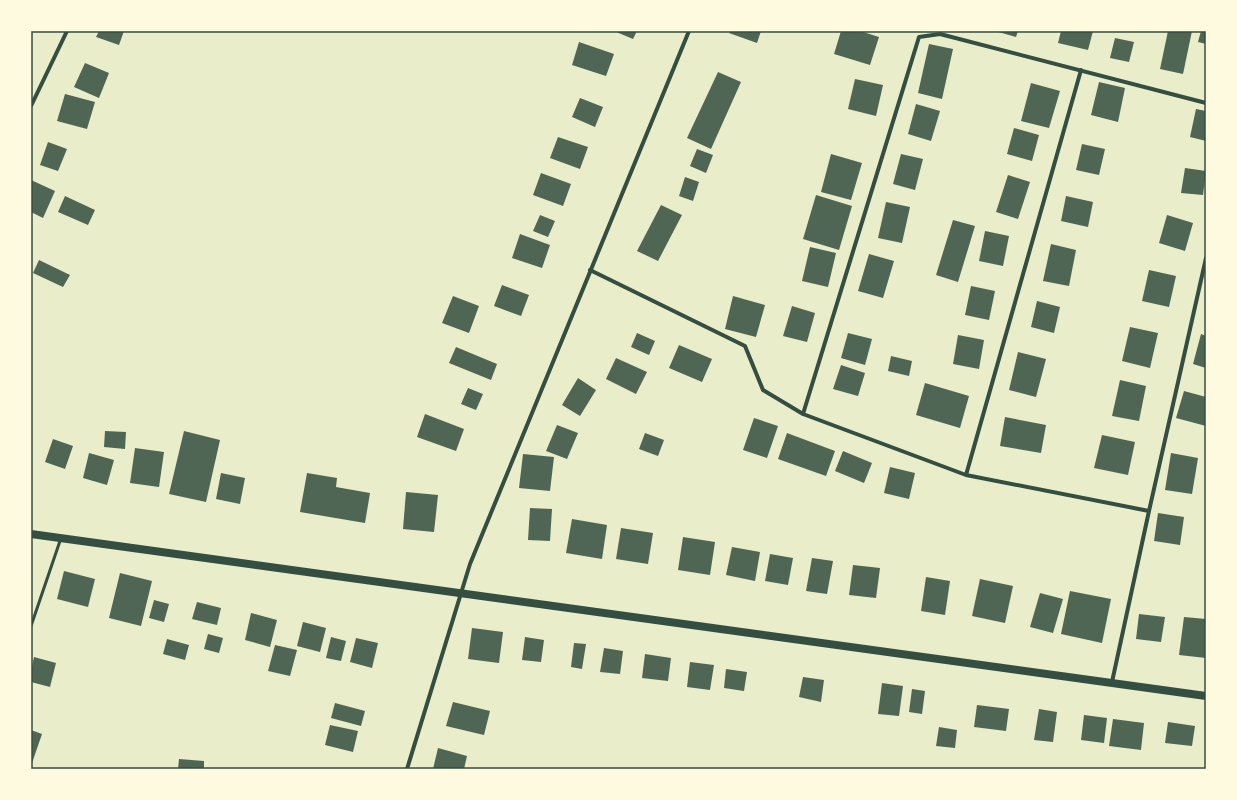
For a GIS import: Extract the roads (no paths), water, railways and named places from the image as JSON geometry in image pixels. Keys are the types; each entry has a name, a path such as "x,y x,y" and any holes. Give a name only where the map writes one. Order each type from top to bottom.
{"main road":[{"path":"31,534 1206,696"}],"street":[{"path":"31,106 67,31"},
{"path":"407,769 470,564 590,270 690,31"},
{"path":"803,414 919,37 940,34 1206,103"},
{"path":"966,474 1082,70"},
{"path":"1112,682 1206,258"},
{"path":"590,270 745,346 762,390 803,414 966,474 1149,511"}],"lane":[{"path":"31,626 61,538"}]}
